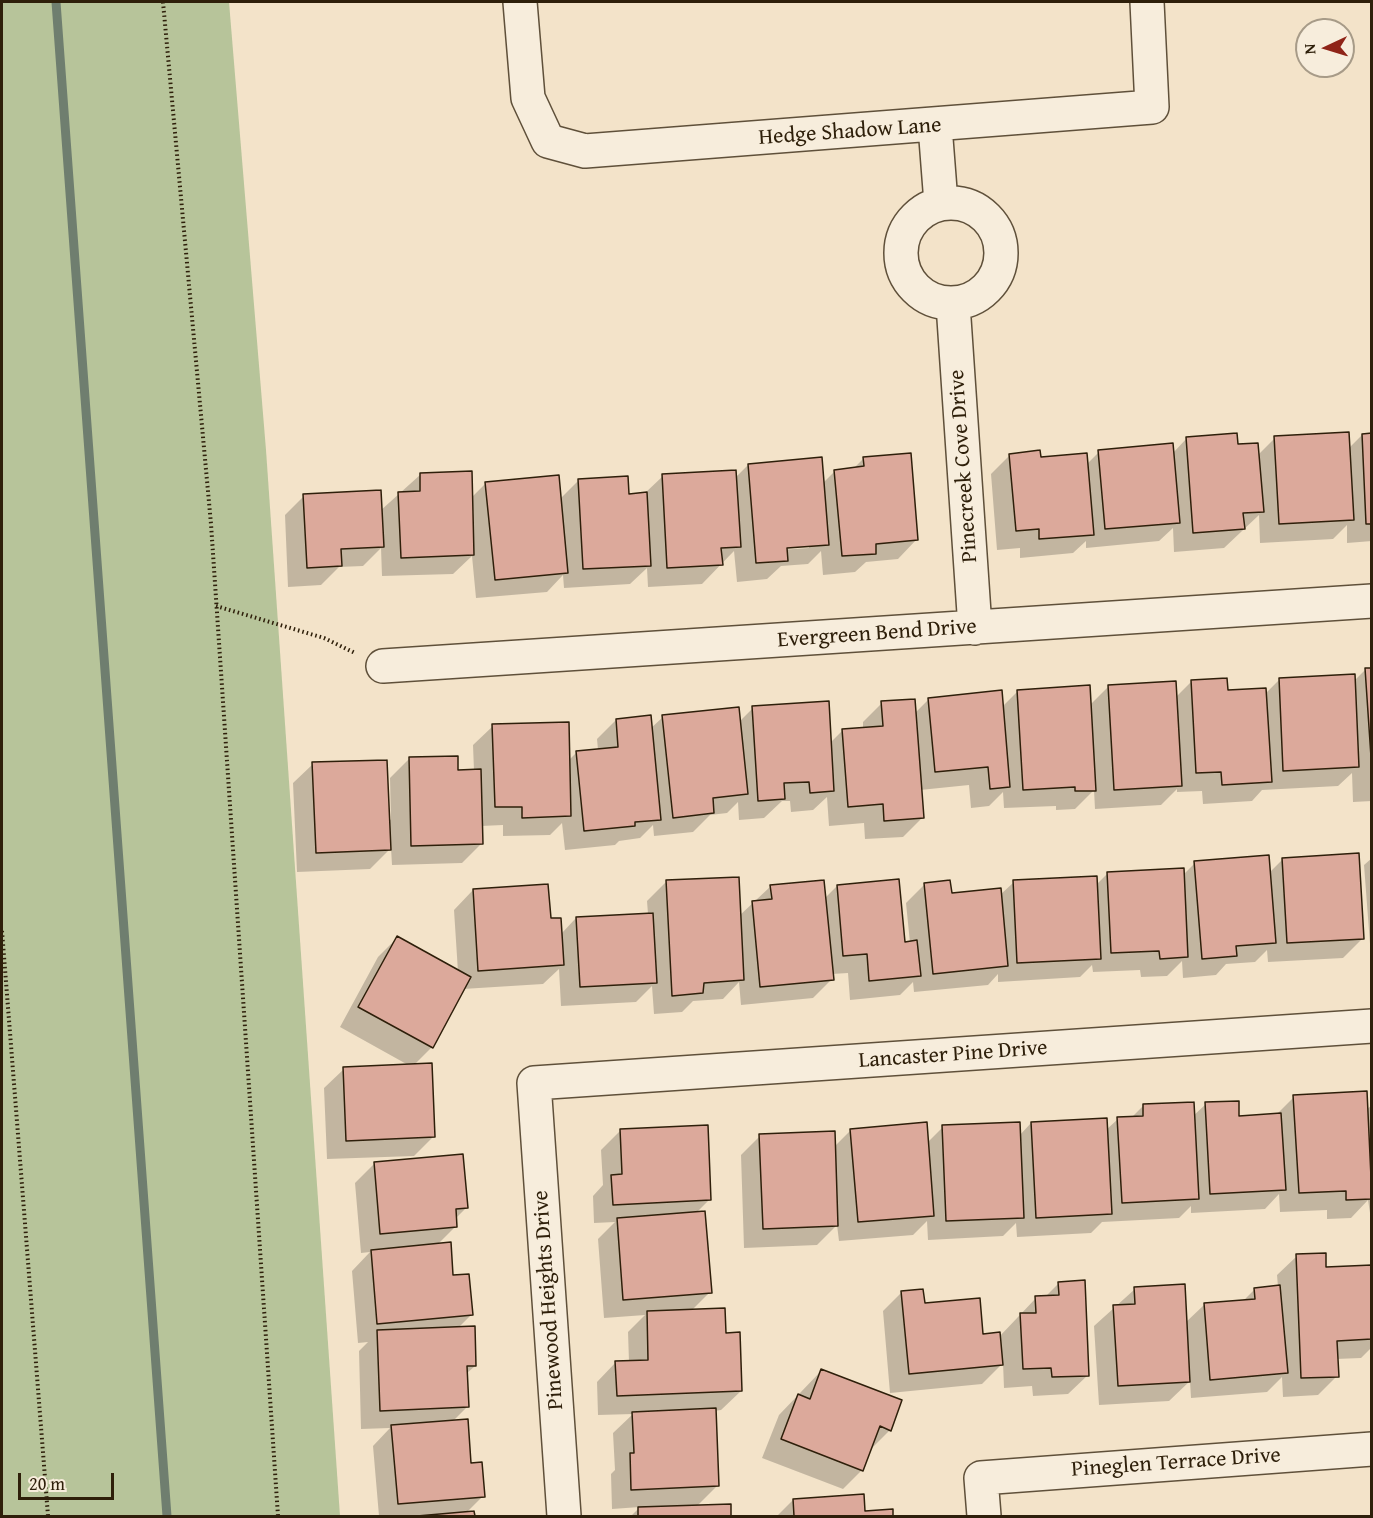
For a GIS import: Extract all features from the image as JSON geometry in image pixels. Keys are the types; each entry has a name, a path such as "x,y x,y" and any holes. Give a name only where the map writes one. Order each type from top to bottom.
{"street":[{"name":"Hedge Shadow Lane","path":"520,2 528,98 548,141 585,151 935,126 1152,107 1147,2"},
{"path":"935,126 941,203"},
{"path":"958,202 975,207 988,218 997,231 1002,248 1001,264 994,280 976,296 953,304 937,302 922,294 910,283 903,268 901,251 904,235 913,220 926,209 941,203 958,202"},
{"name":"Pinecreek Cove Drive","path":"953,304 975,628"},
{"name":"Evergreen Bend Drive","path":"383,666 1371,601"},
{"name":"Lancaster Pine Drive","path":"534,1083 1371,1026"},
{"name":"Pinewood Heights Drive","path":"534,1083 564,1516"},
{"name":"Pineglen Terrace Drive","path":"984,1516 981,1478 1371,1449"}],"path":[{"path":"163,2 216,606 278,1516"},
{"path":"216,606 324,638 383,666"},
{"path":"2,931 48,1516"}],"green space":[{"path":"2,2 229,2 266,450 340,1516 2,1516"}],"building":[{"path":"1349,432 1354,520 1279,524 1274,436"},
{"path":"1237,433 1238,444 1258,443 1264,512 1243,513 1245,529 1193,533 1186,437"},
{"path":"1372,433 1372,524 1366,524 1362,434"},
{"path":"1173,443 1180,523 1105,529 1098,450"},
{"path":"1040,450 1041,457 1087,453 1094,535 1039,539 1039,529 1016,531 1009,454"},
{"path":"911,453 918,540 876,544 876,554 842,556 834,470 864,466 863,457"},
{"path":"822,457 829,545 787,548 788,561 756,563 748,464"},
{"path":"736,470 741,547 721,548 723,565 667,568 662,474"},
{"path":"472,471 474,555 401,558 398,492 420,491 420,473"},
{"path":"559,475 568,573 495,580 485,482"},
{"path":"628,476 629,494 647,492 651,566 583,569 578,479"},
{"path":"381,490 384,547 341,549 342,566 307,568 303,494"},
{"path":"1365,668 1372,668 1372,772"},
{"path":"1355,674 1359,767 1283,771 1279,678"},
{"path":"1227,678 1228,690 1266,688 1272,782 1222,785 1221,772 1196,773 1191,680"},
{"path":"1176,681 1182,786 1114,790 1108,685"},
{"path":"1090,685 1096,791 1075,791 1075,787 1023,790 1017,690"},
{"path":"1002,690 1010,787 990,789 988,767 935,772 928,698"},
{"path":"915,699 924,818 884,821 883,804 848,807 842,729 883,726 881,701"},
{"path":"829,701 834,791 810,793 809,782 784,783 785,799 758,801 752,706"},
{"path":"739,707 748,794 713,798 714,813 673,818 662,715"},
{"path":"651,715 661,820 635,822 635,826 584,831 576,751 618,747 616,719"},
{"path":"569,722 571,816 522,818 522,807 495,807 492,724"},
{"path":"458,756 458,770 481,769 483,844 411,846 409,757"},
{"path":"387,760 391,850 316,853 312,762"},
{"path":"1359,853 1364,939 1287,943 1282,858"},
{"path":"1269,855 1276,943 1236,946 1237,956 1202,959 1194,861"},
{"path":"1184,868 1188,957 1160,959 1159,951 1111,953 1107,872"},
{"path":"1097,876 1101,959 1017,963 1013,880"},
{"path":"739,877 744,980 704,983 703,993 672,996 666,880"},
{"path":"899,879 905,942 917,940 921,976 869,981 867,954 843,956 837,885"},
{"path":"824,880 834,980 760,987 752,901 772,899 770,885"},
{"path":"950,880 952,893 1001,888 1008,966 933,974 924,883"},
{"path":"548,884 551,918 561,918 564,965 478,971 473,889"},
{"path":"653,913 657,983 580,987 576,917"},
{"path":"397,936 471,977 433,1048 358,1007"},
{"path":"432,1063 435,1137 346,1141 343,1067"},
{"path":"1367,1091 1372,1199 1346,1200 1346,1191 1299,1193 1293,1095"},
{"path":"1239,1101 1239,1116 1281,1113 1286,1190 1210,1194 1205,1102"},
{"path":"1194,1102 1199,1199 1122,1203 1117,1117 1143,1116 1143,1104"},
{"path":"1107,1118 1112,1214 1036,1218 1031,1122"},
{"path":"927,1122 934,1216 858,1222 850,1129"},
{"path":"1020,1122 1024,1218 946,1221 942,1125"},
{"path":"708,1125 711,1200 613,1205 611,1175 622,1174 620,1129"},
{"path":"835,1131 838,1226 763,1229 759,1134"},
{"path":"463,1154 468,1208 456,1209 457,1227 380,1234 374,1162"},
{"path":"705,1211 712,1293 623,1300 617,1218"},
{"path":"451,1242 453,1275 469,1274 473,1315 377,1324 371,1250"},
{"path":"1326,1253 1326,1267 1372,1265 1372,1339 1337,1341 1339,1377 1301,1378 1296,1254"},
{"path":"1085,1280 1089,1376 1052,1377 1051,1368 1023,1369 1020,1313 1036,1313 1035,1296 1059,1295 1058,1282"},
{"path":"1185,1284 1190,1382 1118,1386 1113,1305 1135,1304 1134,1287"},
{"path":"1280,1285 1288,1373 1210,1380 1204,1303 1255,1299 1254,1288"},
{"path":"923,1289 925,1303 980,1298 983,1334 1000,1332 1003,1365 909,1374 901,1291"},
{"path":"725,1308 726,1333 740,1332 742,1391 617,1396 615,1361 648,1360 647,1311"},
{"path":"475,1326 476,1366 467,1366 469,1407 380,1411 377,1330"},
{"path":"821,1369 902,1400 891,1431 880,1426 863,1471 781,1439 798,1394 810,1399"},
{"path":"716,1408 719,1486 631,1490 630,1453 634,1453 632,1412"},
{"path":"468,1419 471,1463 482,1462 485,1497 398,1504 391,1425"},
{"path":"864,1494 865,1511 893,1509 893,1516 794,1516 793,1499"},
{"path":"731,1504 731,1516 638,1516 638,1507"},
{"path":"474,1511 475,1516 417,1516"}],"waterway":[{"path":"56,2 167,1516"}]}
